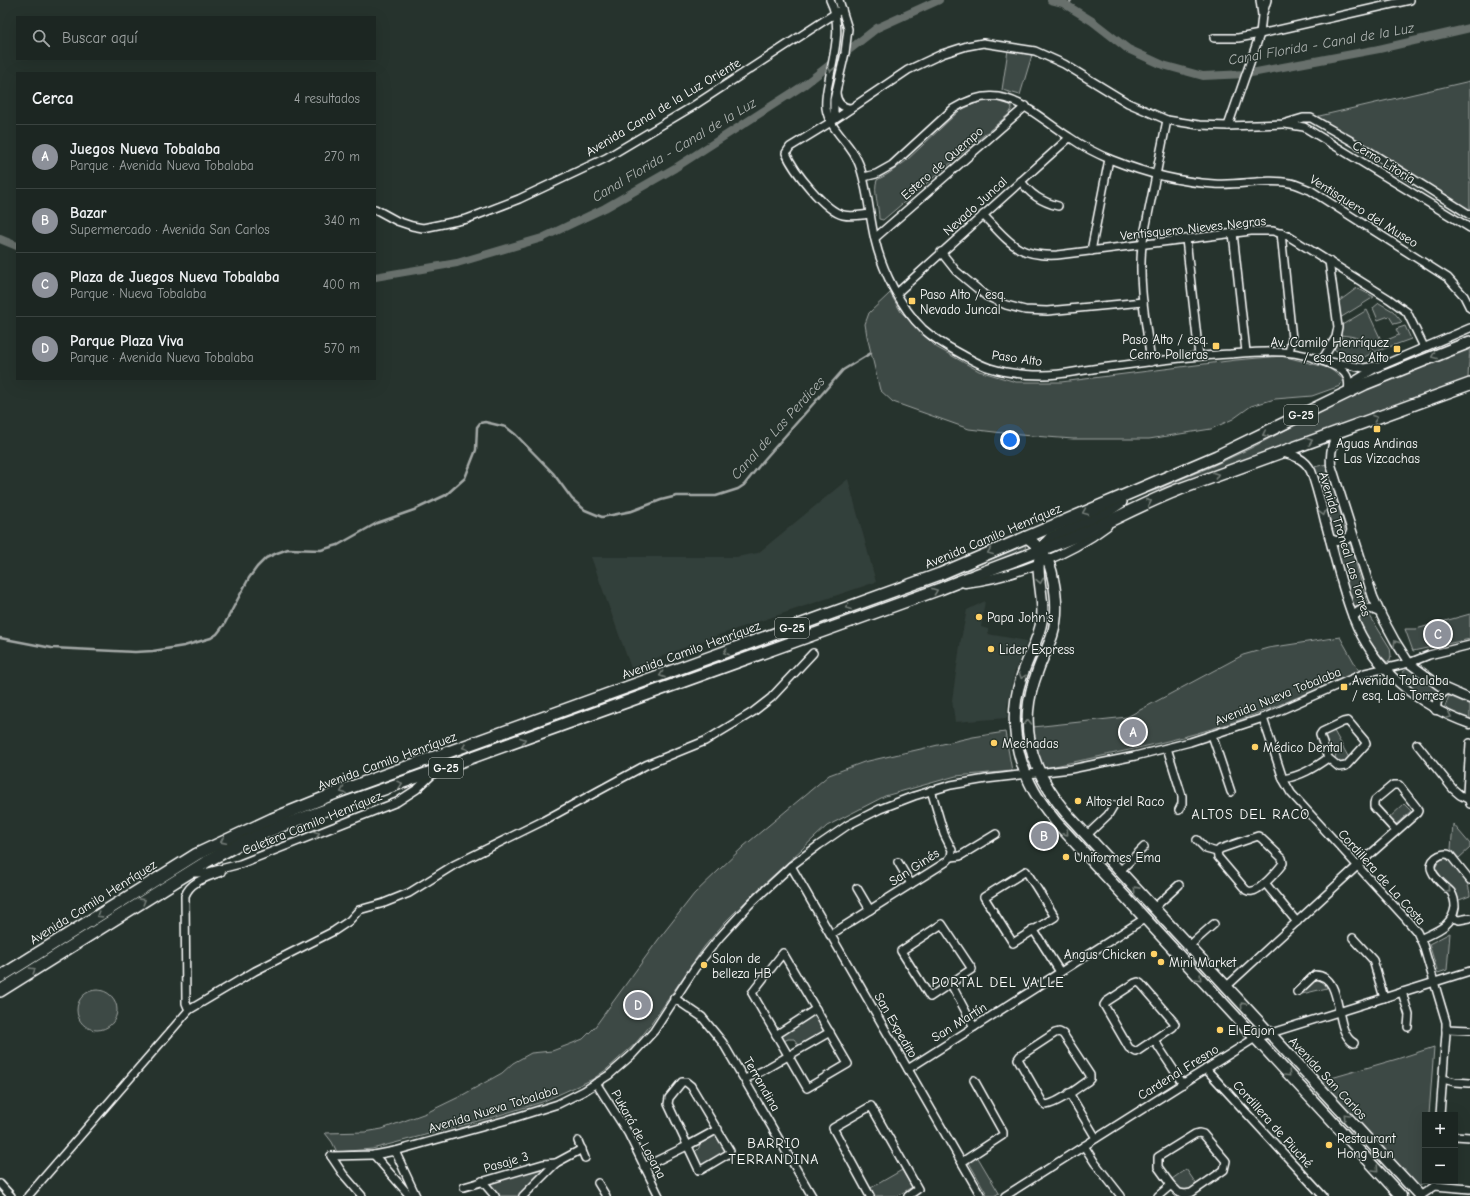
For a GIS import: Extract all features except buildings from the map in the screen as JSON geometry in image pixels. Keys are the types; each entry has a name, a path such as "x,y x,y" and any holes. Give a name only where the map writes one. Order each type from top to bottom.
{"main road":[{"name":"Avenida Camilo Henríquez","path":"0,977 197,854 272,818 346,789 934,576 1245,444 1348,388 1470,342"},
{"name":"Avenida Camilo Henríquez","path":"0,991 187,873 225,852 284,825 435,772 953,584 1045,554 1089,530 1164,495 1470,384"},
{"path":"1045,554 1046,542 1051,538 1097,518 1134,492"},
{"path":"1026,537 1045,554"},
{"name":"Avenida San Carlos","path":"1045,554 1038,564 1043,599 1039,634 1020,680 1014,717 1016,741 1020,757 1034,791 1057,823 1401,1196"},
{"name":"Avenida San Carlos","path":"1045,554 1053,575 1057,599 1056,617 1052,636 1034,681 1028,711 1030,742 1034,759 1040,774 1056,800 1087,835 1420,1196"},
{"path":"1043,599 1051,597 1057,599"}],"street":[{"path":"830,0 835,13 837,38 826,91 827,113 831,122"},
{"path":"831,122 834,115 834,100 845,53 848,29 839,0"},
{"path":"1228,126 1260,34 1262,15 1260,0"},
{"path":"1262,15 1268,0"},
{"path":"1214,38 1238,38 1260,34 1410,0"},
{"name":"Avenida Canal de la Luz Oriente","path":"376,210 397,221 423,228 467,219 520,199 606,158 690,108 842,9"},
{"path":"870,214 853,216 842,215 831,210 817,198 789,160 786,153 790,147 831,122 908,70 942,54 967,46 983,43 1035,51 1064,64 1128,103 1167,120 1199,125 1228,126 1283,124 1303,118 1311,118 1367,150 1470,215"},
{"path":"837,89 836,97 840,103 845,107 851,108"},
{"name":"Ventisquero del Museo","path":"864,177 876,174 892,165 953,109 961,104 982,96 1008,99 1026,106 1069,138 1109,159 1142,171 1157,175 1215,184 1276,181 1290,183 1310,190 1448,278 1464,296 1470,308"},
{"name":"Estero de Quempo","path":"875,238 1026,106"},
{"path":"1151,362 1140,279 1142,245 1167,120"},
{"name":"Paso Alto","path":"831,122 857,158 864,177 875,238 880,258 887,276 910,313 921,327 932,336 962,355 993,369 1044,375 1199,356 1246,352 1289,352 1311,356 1340,369 1348,378 1348,388"},
{"name":"Cerro Litoria","path":"1283,124 1304,127 1470,228"},
{"name":"Nevado Juncal","path":"897,293 1069,138"},
{"path":"1091,251 1109,159"},
{"path":"1021,181 1025,188 1033,195 1050,204 1058,206"},
{"name":"Ventisquero Nieves Negras","path":"983,215 1014,246 1026,252 1040,256 1233,233 1265,230 1281,233 1329,261 1407,312 1424,347"},
{"path":"1233,233 1246,352"},
{"path":"1281,233 1292,339 1289,352"},
{"path":"1186,239 1199,356"},
{"path":"941,252 956,271 986,296 1006,305 1025,310 1046,311 1143,302"},
{"path":"1322,360 1336,337 1338,327 1329,261"},
{"path":"1348,388 1376,368 1470,328"},
{"name":"Paso Alto","path":"1322,360 1364,368 1386,364"},
{"name":"Avenida Troncal Las Torres","path":"1339,431 1332,446 1330,458 1351,532 1379,612 1409,663 1447,690 1470,699"},
{"name":"Avenida Troncal Las Torres","path":"1281,452 1299,458 1309,467 1313,474 1343,586 1353,617 1369,648 1385,668 1409,692 1436,710 1470,724"},
{"path":"1330,539 1336,542 1344,541 1350,536 1351,532"},
{"name":"Avenida Camilo Henríquez","path":"953,584 995,578 1038,564"},
{"path":"1353,617 1363,608 1372,608 1379,612"},
{"name":"Avenida Nueva Tobalaba","path":"362,1196 343,1174 331,1156 374,1155 395,1151 538,1110 571,1098 596,1084 621,1065 644,1043 654,1031 694,968 718,938 750,904 791,866 818,844 864,817 897,802 931,790 971,782 1040,774 1102,763 1167,748 1263,718 1357,676 1409,663 1430,655 1470,645"},
{"path":"28,1196 189,1010 255,971 334,931 349,921 359,910 384,903 409,893 454,865 543,821 646,765 705,741 753,712 771,698 813,653"},
{"path":"1436,710 1438,698 1447,690"},
{"name":"Cordillera de La Costa","path":"1263,718 1283,779 1288,789 1406,919 1420,939 1444,1014 1446,1028 1440,1112"},
{"path":"1348,721 1366,744 1346,766 1339,767 1328,758 1320,735 1322,732 1348,721"},
{"path":"1212,735 1231,792"},
{"path":"1469,802 1467,788 1470,743"},
{"path":"1417,744 1453,789 1469,802"},
{"path":"1167,748 1182,796 1182,804 1179,810"},
{"path":"1283,779 1308,771 1328,758"},
{"name":"Caletera Camilo Henríquez","path":"187,873 205,872 240,864 397,802 417,789 435,772"},
{"path":"1226,987 1417,813 1418,810 1399,785 1396,784 1381,795 1374,803 1374,807 1396,831"},
{"name":"San Ginés","path":"830,935 946,862 950,857 952,850 944,834 931,790"},
{"path":"1087,835 1108,815 1114,805"},
{"path":"950,857 960,856 996,834"},
{"path":"1258,836 1282,858 1283,862 1265,883 1254,891 1246,890 1218,857 1217,852 1220,849 1258,836"},
{"path":"1197,840 1206,849 1217,852"},
{"path":"1120,871 1144,847"},
{"path":"1420,939 1439,930 1452,918 1454,909 1455,899 1452,894 1433,874 1431,866 1433,861 1441,854 1448,854 1452,856 1470,880"},
{"path":"898,862 911,884"},
{"path":"189,1010 186,1003 185,903 188,890 197,882 240,864"},
{"name":"San Expedito","path":"791,866 981,1196"},
{"path":"1026,871 1055,917 1033,929 1013,943 984,896 1026,871"},
{"path":"1265,883 1297,922"},
{"path":"1154,908 1179,885"},
{"path":"857,888 870,910"},
{"path":"1452,918 1463,920 1470,918"},
{"name":"San Martín","path":"908,1069 1144,919"},
{"path":"942,924 972,969 951,984 930,997 901,951 942,924"},
{"path":"1189,946 1214,924"},
{"path":"1033,929 1060,972"},
{"path":"1354,938 1373,960 1384,998"},
{"path":"783,953 816,1009 848,1064 807,1088 752,993 783,953"},
{"name":"Cardenal Fresno","path":"1005,1196 1255,1038 1470,971"},
{"path":"1297,992 1315,975 1322,975 1328,979 1337,1001 1347,1037 1354,1043"},
{"path":"1138,982 1141,984 1175,1024 1154,1040 1136,1052 1132,1051 1105,1008 1104,1005 1106,1002 1135,983 1138,982"},
{"path":"951,984 974,1026"},
{"path":"1402,992 1409,1015 1408,1027"},
{"name":"Terrandina","path":"674,998 694,1011 709,1025 724,1043 812,1196"},
{"path":"776,1035 816,1009"},
{"path":"1446,1028 1470,1030"},
{"path":"745,1079 830,1032"},
{"path":"1059,1032 1064,1034 1090,1075 1090,1079 1088,1081 1069,1093 1050,1104 1046,1105 1043,1103 1018,1059 1020,1056 1055,1033 1059,1032"},
{"path":"1154,1040 1182,1084"},
{"name":"Cordillera de Piuché","path":"1206,1069 1323,1196"},
{"path":"1443,1079 1455,1082 1470,1082"},
{"path":"962,1162 1003,1135 1003,1132 974,1080"},
{"path":"682,1082 686,1082 691,1086 718,1129 730,1151 728,1154 699,1170 668,1104 669,1098 682,1082"},
{"name":"Pukará de Lasana","path":"596,1084 628,1133 659,1196"},
{"path":"1069,1093 1096,1138"},
{"path":"870,1196 833,1128 871,1106 918,1189 908,1196"},
{"path":"644,1167 718,1129"},
{"path":"1195,1134 1203,1134 1226,1161 1226,1167 1224,1170 1191,1193 1179,1193 1171,1185 1158,1167 1158,1157 1195,1134"},
{"path":"1458,1136 1470,1138"},
{"path":"578,1140 585,1158"},
{"path":"1084,1146 1095,1163 1121,1196"},
{"path":"523,1196 556,1163 582,1149"},
{"path":"395,1151 416,1196"},
{"path":"374,1155 410,1196"},
{"name":"Pasaje 3","path":"464,1187 543,1164 556,1163"},
{"path":"482,1181 495,1196"},
{"path":"598,1183 602,1195"},
{"path":"0,1184 10,1196"},
{"path":"1420,1196 1436,1184 1470,1189"},
{"path":"1158,1196 1171,1185"}],"shaded area":[{"path":"1008,50 1032,55 1020,95 1002,90"},
{"path":"1470,81 1470,215 1315,117"},
{"path":"985,101 996,101 1011,105 1012,109 1009,114 883,220 879,219 876,194 877,180 906,161 959,111 973,104"},
{"path":"1357,288 1374,297 1340,318 1338,302"},
{"path":"890,293 901,312 936,347 979,371 1016,382 1061,382 1236,360 1282,356 1329,368 1343,379 1340,386 1312,396 1275,399 1251,406 1233,419 1211,429 1149,439 1073,439 969,429 893,402 880,390 865,324 869,313"},
{"path":"1379,303 1393,311 1402,322 1394,324 1389,316 1378,320 1373,308"},
{"path":"1367,310 1382,342 1399,335 1396,329 1405,326 1411,339 1375,352 1359,339 1351,336 1339,335 1342,325"},
{"path":"1339,338 1357,341 1372,353 1357,361 1335,350 1333,347"},
{"path":"1470,346 1468,380 1238,464 1147,493 1208,468 1249,449 1359,392"},
{"path":"1327,464 1345,530 1340,536 1335,536 1331,533 1314,467"},
{"path":"848,479 876,582 707,639 631,668 591,557 736,557 758,553"},
{"path":"1349,540 1368,605 1360,604 1353,609 1335,545"},
{"path":"1026,545 1024,552 1008,559 957,573"},
{"name":"Lider Express","path":"985,601 981,627 988,629 988,634 1027,641 1014,674 1007,707 1007,718 955,722 952,700 967,610"},
{"path":"1363,613 1370,616 1390,648 1390,661 1387,662 1383,658 1366,634 1360,622 1359,616"},
{"path":"1470,614 1470,639 1413,651 1405,629 1416,629"},
{"path":"1340,637 1359,671 1271,708 1218,727 1152,745 1041,769 1033,727 1127,717 1243,655 1268,648"},
{"path":"1408,668 1441,691 1434,703 1414,689 1402,678 1403,672"},
{"path":"1449,696 1470,705 1470,720 1444,709"},
{"path":"1334,731 1349,758 1339,765 1335,759 1336,753 1320,735"},
{"path":"1005,732 1012,771 956,776 885,796 827,826 725,922 704,947 649,1027 635,1044 607,1069 593,1079 542,1102 493,1117 372,1149 337,1152 325,1133 365,1132 382,1129 426,1113 459,1097 502,1073 513,1063 531,1053 552,1051 583,1039 594,1028 658,940 694,894 744,846 829,775 864,762 973,737"},
{"path":"1404,804 1411,811 1394,826 1388,819"},
{"path":"1453,824 1470,844 1470,848 1459,858 1451,849"},
{"path":"1445,858 1450,861 1462,874 1468,885 1470,896 1459,900 1435,868 1439,861"},
{"path":"1450,933 1447,970 1438,973 1429,944"},
{"path":"1317,978 1323,980 1327,988 1298,995"},
{"path":"101,990 108,993 114,999 117,1010 116,1018 108,1027 101,1030 93,1030 86,1027 78,1018 77,1006 80,999 89,991"},
{"path":"814,1014 825,1033 800,1047 794,1039 784,1041 782,1035"},
{"path":"1434,1047 1429,1112 1422,1112 1423,1184 1416,1189 1321,1081"},
{"path":"716,1133 727,1153 701,1168 693,1154 699,1148 700,1142"},
{"path":"977,1156 999,1193 994,1196 988,1196 968,1161"},
{"path":"554,1162 520,1196 495,1196 482,1181"},
{"path":"1186,1169 1197,1185 1182,1195 1172,1179"},
{"path":"902,1170 912,1187 897,1196 872,1196 869,1189"}],"waterway":[{"name":"Canal Florida - Canal de la Luz","path":"376,277 457,263 542,238 605,208 675,168 804,85 877,28 939,0"},
{"name":"Canal Florida - Canal de la Luz","path":"1051,0 1063,3 1092,21 1128,49 1163,65 1203,76 1246,74 1379,49 1470,28"},
{"name":"Canal Florida - Canal de la Luz","path":"1068,6 1071,0"},
{"name":"Canal Florida - Canal de la Luz","path":"0,239 16,246"},
{"name":"Canal de Las Perdices","path":"0,638 52,648 135,652 184,646 211,638 217,634 224,625 249,578 266,558 288,549 321,550 338,545 377,523 414,510 446,495 465,478 476,450 477,427 480,423 485,422 506,427 516,435 553,473 572,499 585,510 602,517 632,511 661,500 677,496 716,496 738,489 744,485 763,461 843,370 871,353"}],"place":[{"name":"Paso Alto / esq. Nevado Juncal","path":"912,301"},
{"name":"Paso Alto / esq. Cerro Polleras","path":"1216,346"},
{"name":"Av. Camilo Henríquez / esq. Paso Alto","path":"1397,349"},
{"name":"Aguas Andinas - Las Vizcachas","path":"1377,429"},
{"name":"Papa John's","path":"979,617"},
{"name":"Plaza de Juegos Nueva Tobalaba","path":"1438,634"},
{"name":"Lider Express","path":"991,649"},
{"name":"Avenida Tobalaba / esq. Las Torres","path":"1344,687"},
{"name":"Juegos Nueva Tobalaba","path":"1133,732"},
{"name":"Mechadas","path":"994,743"},
{"name":"Médico Dental","path":"1255,747"},
{"name":"Altos del Raco","path":"1078,801"},
{"name":"Bazar","path":"1044,836"},
{"name":"Uniformes Ema","path":"1066,857"},
{"name":"Angus Chicken","path":"1154,954"},
{"name":"Mini Market","path":"1161,962"},
{"name":"Salon de belleza HB","path":"704,965"},
{"name":"Parque Plaza Viva","path":"638,1005"},
{"name":"El Eajon","path":"1220,1030"},
{"name":"Restaurant Hong Bun","path":"1329,1145"}],"district":[{"name":"ALTOS DEL RACO","path":"1251,814"},
{"name":"PORTAL DEL VALLE","path":"998,982"},
{"name":"BARRIO TERRANDINA","path":"774,1152"}]}
